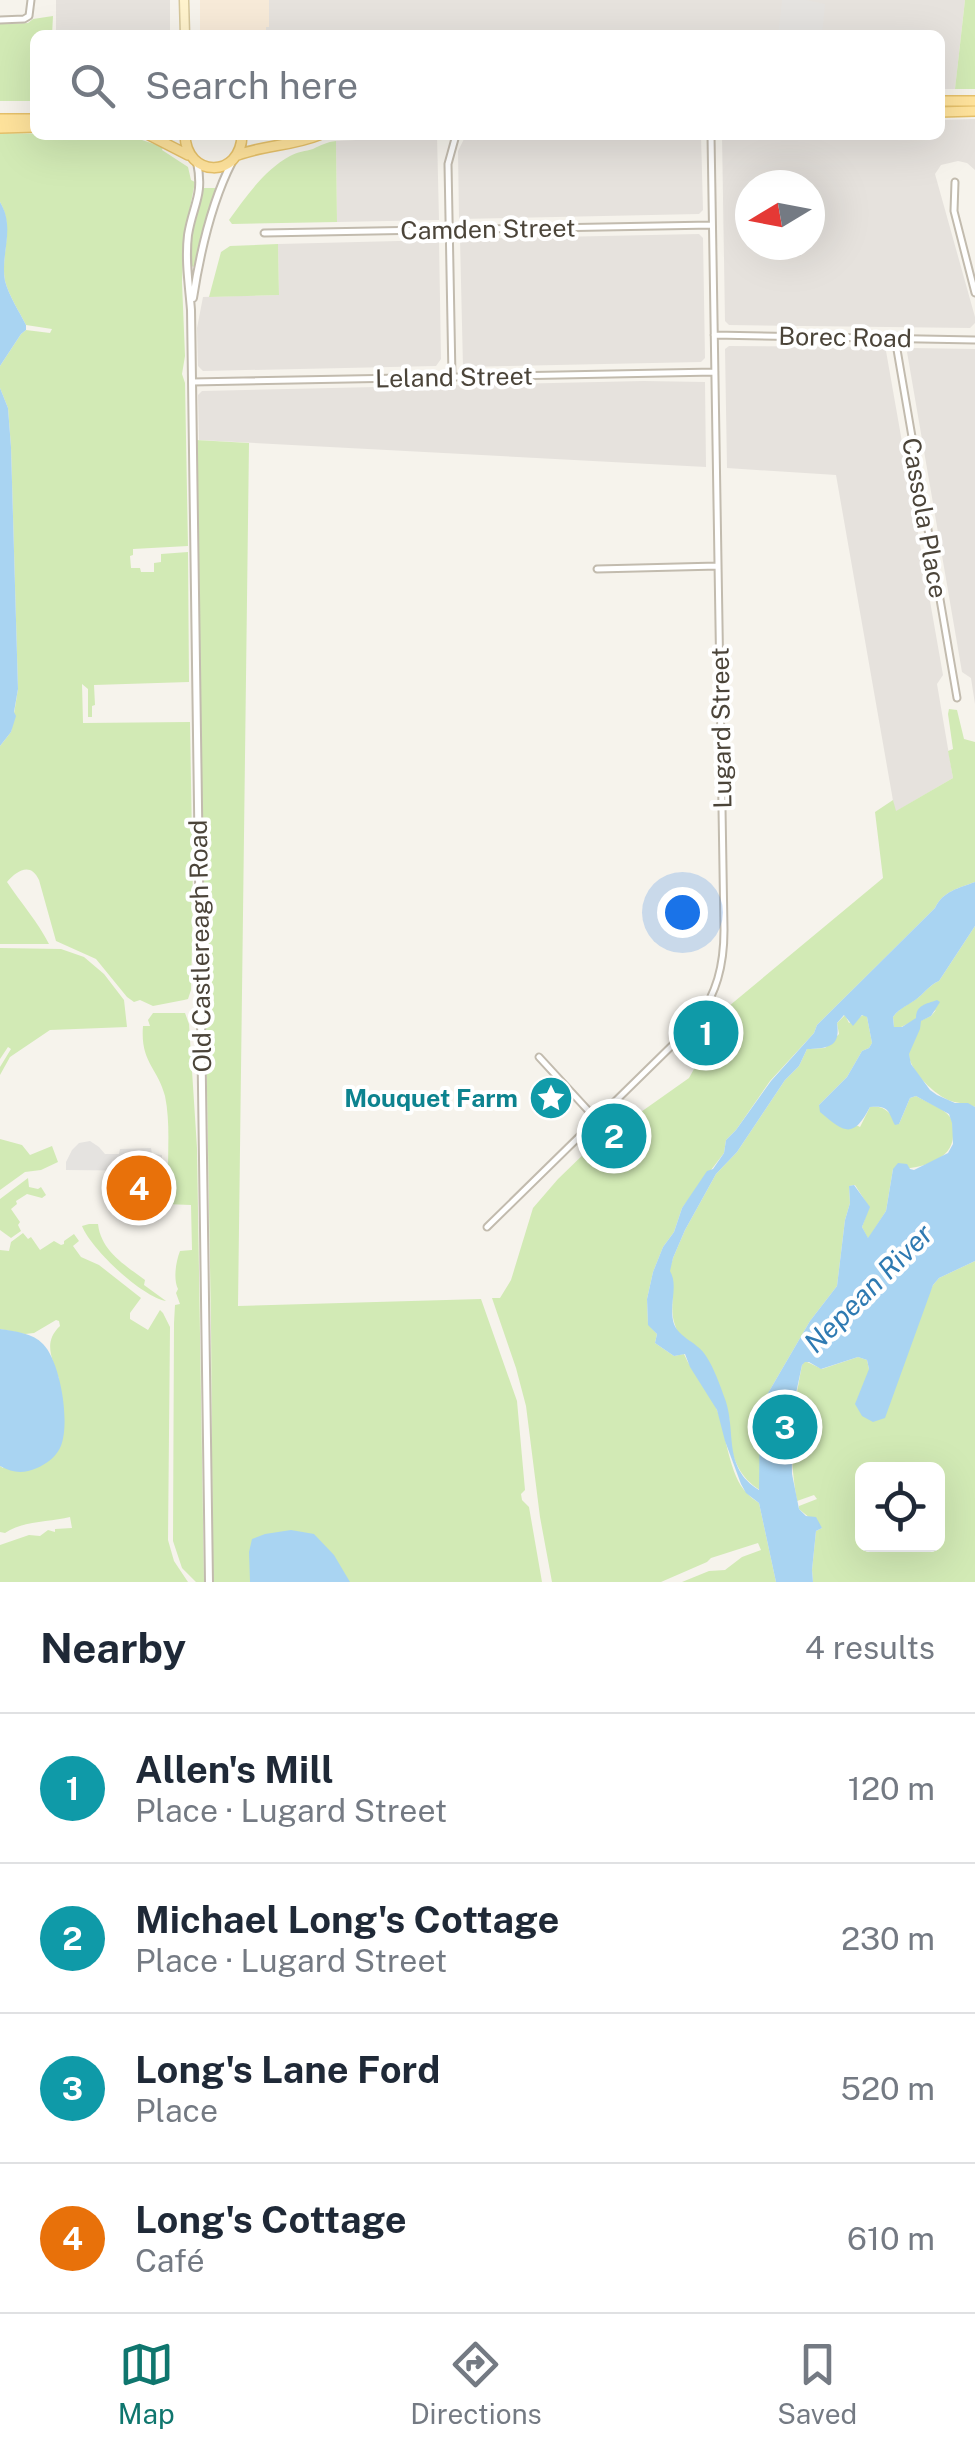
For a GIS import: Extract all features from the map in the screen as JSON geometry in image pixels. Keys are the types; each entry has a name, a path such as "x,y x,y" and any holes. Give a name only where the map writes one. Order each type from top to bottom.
{"main road":[{"path":"184,0 186,30"},
{"path":"945,101 975,101"},
{"path":"945,112 975,111"},
{"path":"0,119 30,119"},
{"path":"0,128 30,127"},
{"path":"158,140 215,168 256,148 306,140"},
{"path":"185,140 186,149 194,159"},
{"path":"235,158 242,140"}],"street":[{"path":"0,20 29,16 31,0"},
{"path":"452,377 448,164 455,140"},
{"name":"Lugard Street","path":"487,1227 696,1023 707,1008 721,972 724,930 711,140"},
{"name":"Old Castlereagh Road","path":"191,310 207,232 235,158"},
{"name":"Old Castlereagh Road","path":"194,159 200,190 187,244 209,1581"},
{"path":"955,182 954,211 975,293"},
{"name":"Camden Street","path":"264,232 712,225"},
{"name":"Borec Road","path":"714,335 975,340"},
{"name":"Cassola Place","path":"895,338 957,698"},
{"name":"Leland Street","path":"192,382 715,372"},
{"path":"597,570 718,566"},
{"path":"539,1057 596,1119"}],"shaded area":[{"path":"56,0 170,0 170,30 56,30"},
{"path":"200,0 269,0 266,30 200,30"},
{"path":"269,0 965,0 955,89 945,89 945,30 266,30"},
{"path":"782,0 825,4 822,30 779,30"},
{"path":"975,119 975,170 958,161 941,165 935,174 975,317 970,328 729,325 725,321 722,140 945,140 945,120"},
{"path":"437,140 439,220 337,222 336,141"},
{"path":"464,140 701,140 703,210 699,214 459,219 458,151"},
{"path":"699,234 703,238 705,358 701,362 463,367 460,239"},
{"path":"439,240 441,359 436,366 203,371 198,366 197,328 203,297 279,295 278,244"},
{"path":"881,347 886,351 943,675 937,684 953,778 895,812 836,475 727,468 725,349"},
{"path":"910,348 975,349 975,704 971,678 962,672 907,352"},
{"path":"705,382 706,467 199,440 198,395 202,391"},
{"path":"90,1141 105,1154 119,1154 120,1149 151,1148 152,1154 162,1155 162,1171 66,1170 72,1150 79,1143"}],"green space":[{"path":"965,0 975,0 975,89 955,89"},
{"path":"53,16 52,30 30,30 30,101 0,101 0,24 28,23"},
{"path":"0,133 30,133 30,140 142,140 163,147 188,167 195,182 184,238 182,282 188,546 133,549 130,556 131,568 154,572 154,563 161,562 161,554 188,552 189,682 94,685 92,717 88,717 88,689 82,684 83,723 190,722 193,899 191,990 184,1000 153,1006 140,1000 134,1002 96,959 56,941 39,880 32,871 19,871 7,882 49,944 0,944 0,746 11,732 18,689 11,447 0,366 26,330 50,333 52,329 26,325 5,281 7,232 0,202"},
{"path":"336,141 337,222 232,224 229,220 272,169 293,155"},
{"path":"203,188 216,188 195,267 190,266 191,237"},
{"path":"278,244 279,295 209,297 221,252 230,246"},
{"path":"196,440 249,443 238,1306 481,1299 517,1401 525,1490 521,1494 529,1507 542,1582 213,1582"},
{"path":"949,709 957,710 964,739 975,742 975,882 942,898 817,1025 770,1081 726,1140 724,1153 682,1208 653,1272 647,1299 648,1324 657,1334 655,1343 674,1356 684,1354 714,1402 736,1476 759,1503 776,1582 682,1582 709,1571 725,1570 742,1557 761,1550 758,1543 711,1558 661,1582 552,1582 526,1406 492,1298 500,1298 511,1280 533,1208 558,1179 590,1148 689,1078 729,1006 883,878 875,812 893,800 896,811 953,778 948,751 953,749"},
{"path":"975,926 975,1107 938,1094 924,1082 910,1060 920,1021 936,1010 897,1029 893,1017 939,981"},
{"path":"0,948 61,949 84,957 104,974 124,1000 127,1027 50,1030 10,1057 0,1075 0,1067 11,1049 8,1047 0,1059"},
{"path":"153,1013 185,1013 189,1024 197,1148 204,1582 196,1582 182,1568 173,1541 174,1323 175,1305 180,1304 176,1270 180,1251 192,1250 191,1205 165,1204 167,1105 143,1038 143,1026 150,1026 148,1020"},
{"path":"865,1014 872,1043 862,1051 847,1077 819,1105 860,1127 870,1107 884,1109 899,1124 910,1098 916,1096 950,1117 952,1143 948,1151 932,1162 893,1169 886,1211 868,1239 862,1227 869,1207 855,1185 849,1186 850,1203 837,1286 810,1321 760,1407 760,1490 738,1468 729,1437 728,1414 680,1337 673,1318 669,1271 685,1230 716,1174 737,1152 807,1049 825,1048 839,1034 837,1023 845,1015 849,1023"},
{"path":"0,1139 22,1145 30,1155 52,1146 58,1162 25,1172 0,1190"},
{"path":"28,1178 29,1187 41,1187 46,1195 42,1198 27,1194 16,1201 11,1209 21,1231 11,1238 0,1230 0,1199"},
{"path":"98,1224 109,1250 166,1301 131,1282 106,1259 82,1226"},
{"path":"23,1233 40,1250 54,1241 64,1244 74,1234 79,1241 73,1246 81,1257 99,1265 141,1298 130,1319 148,1330 160,1310 170,1327 168,1540 174,1561 188,1582 0,1582 0,1545 29,1535 40,1536 48,1530 72,1528 70,1517 0,1532 0,1466 3,1468 59,1379 50,1345 59,1321 34,1333 0,1329 0,1250 9,1251 11,1242"},
{"path":"975,1261 975,1582 813,1582 816,1531 822,1528 799,1509 817,1499 814,1495 797,1501 792,1449 802,1365 805,1361 822,1369 858,1357 867,1360 869,1369 939,1278"}],"water":[{"path":"0,202 7,222 5,281 26,330 0,366"},
{"path":"0,388 8,408 11,447 18,689 11,732 0,746"},
{"name":"Nepean River","path":"975,882 975,926 939,981 893,1017 894,1027 902,1027 916,1018 922,1006 940,1002 931,1016 921,1021 909,1054 911,1064 930,1090 955,1103 975,1107 975,1261 939,1278 933,1285 885,1418 873,1422 862,1416 855,1404 869,1369 867,1360 858,1357 821,1369 809,1362 802,1365 791,1417 792,1474 799,1509 806,1516 816,1517 822,1528 816,1531 813,1582 776,1582 759,1503 741,1484 717,1410 685,1354 674,1356 655,1343 657,1334 648,1325 647,1299 653,1272 682,1208 724,1153 726,1140 817,1025 942,898","holes":["844,1015 853,1026 862,1015 867,1017 872,1043 862,1051 847,1077 819,1105 820,1112 848,1129 859,1124 870,1107 881,1107 895,1125 899,1124 910,1098 916,1096 949,1114 953,1144 948,1153 914,1170 898,1163 893,1169 886,1211 868,1238 862,1227 870,1207 854,1185 849,1186 850,1203 837,1286 810,1321 760,1407 759,1490 747,1481 735,1460 728,1411 712,1366 703,1351 674,1324 674,1283 670,1271 685,1230 716,1174 737,1152 807,1049 835,1042 837,1023"]},
{"path":"0,1329 29,1335 43,1344 55,1365 62,1394 65,1425 60,1448 47,1463 27,1471 0,1466"},
{"path":"291,1530 314,1534 334,1555 350,1582 250,1582 252,1539"}],"place":[{"name":"Allen's Mill","path":"706,1033"},
{"name":"Mouquet Farm","path":"551,1098"},
{"name":"Michael Long's Cottage","path":"614,1136"},
{"name":"Long's Cottage","path":"139,1188"},
{"name":"Long's Lane Ford","path":"785,1427"}]}
